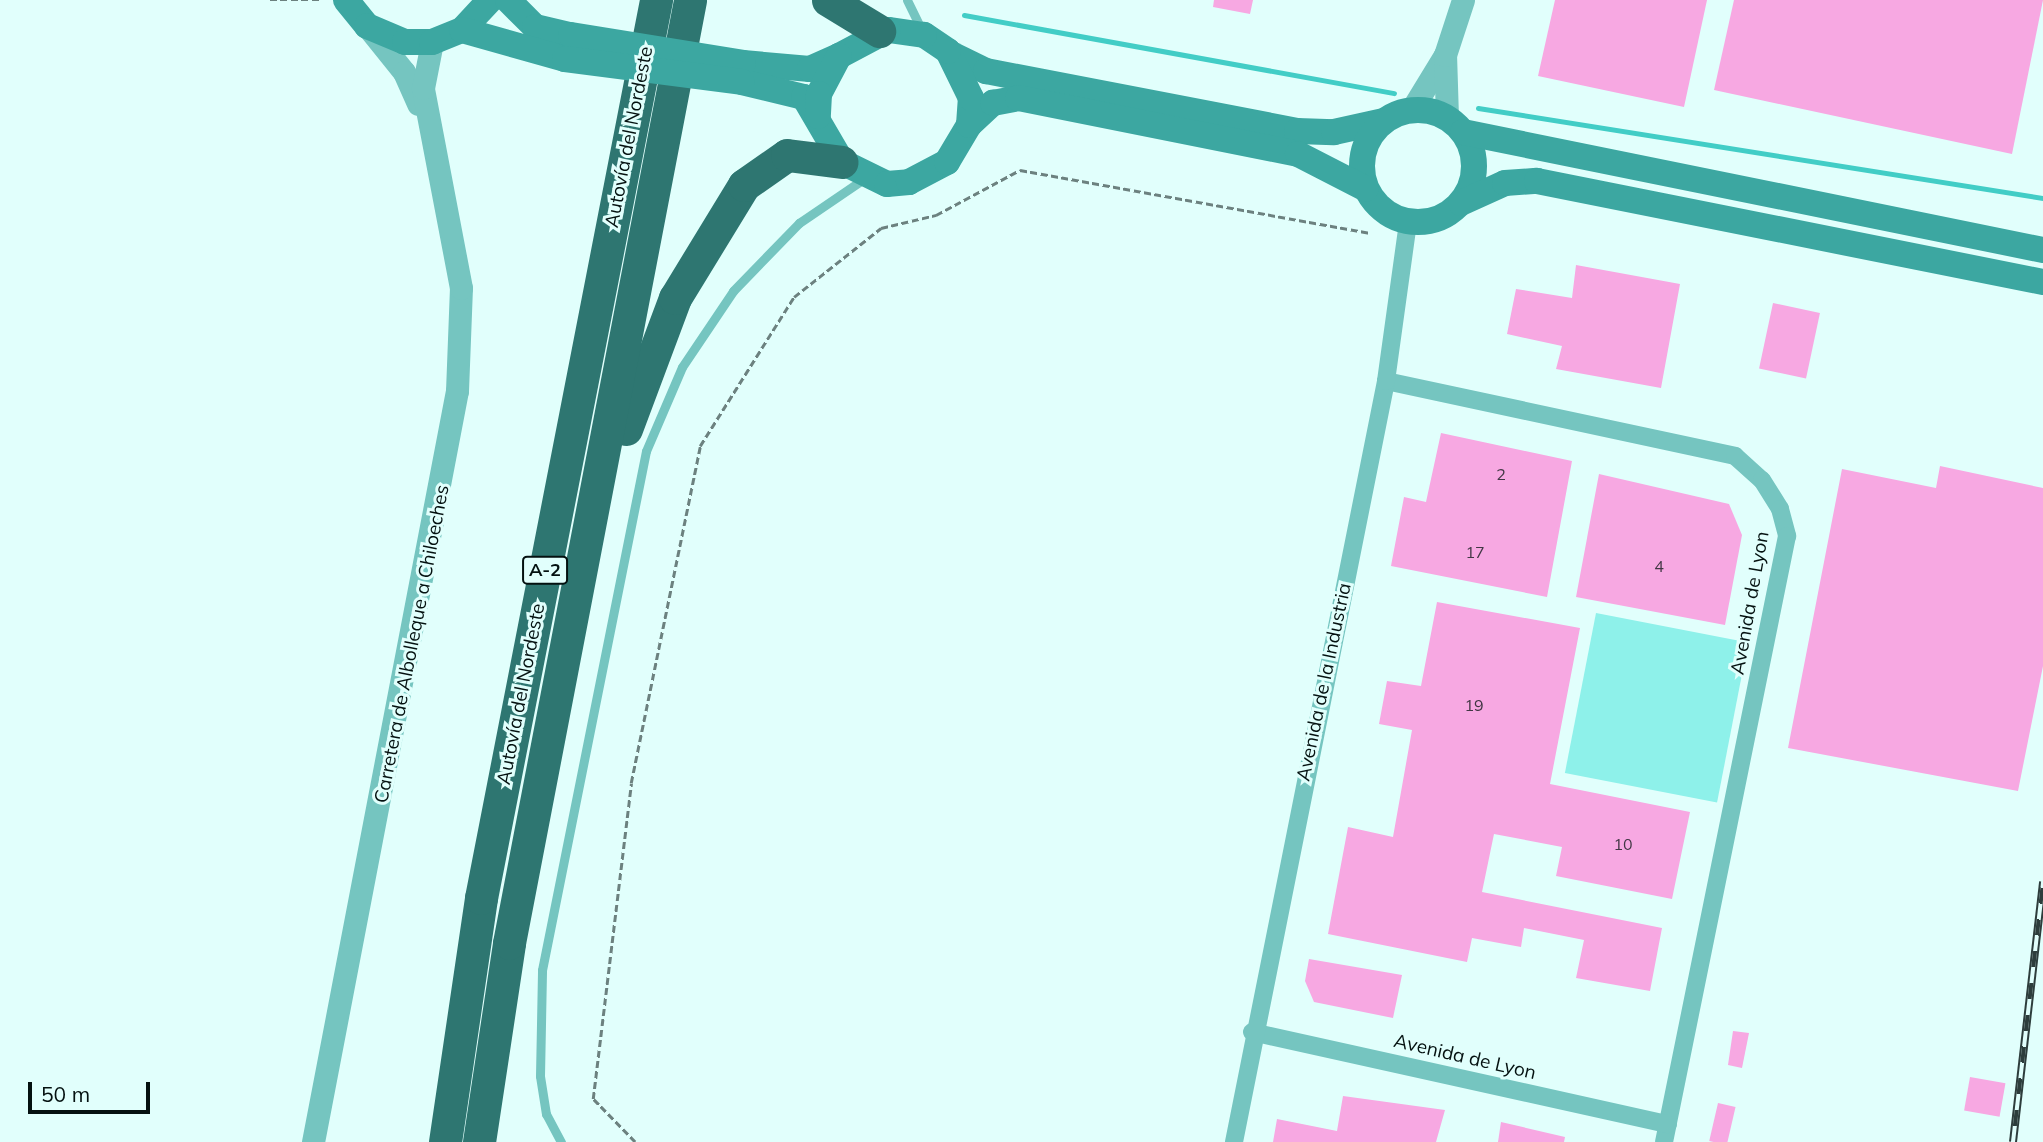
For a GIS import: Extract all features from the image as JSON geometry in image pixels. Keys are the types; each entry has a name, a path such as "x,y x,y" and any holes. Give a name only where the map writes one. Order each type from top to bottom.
{"highway":[{"name":"Autovía del Nordeste","path":"445,1142 481,898 656,0"},
{"name":"Autovía del Nordeste","path":"479,1142 509,943 690,0"},
{"path":"828,0 879,31"},
{"path":"509,943 554,790 621,449 657,336 710,234 757,172 802,153 854,170"}],"main road":[{"path":"346,0 367,26 405,42 432,42 462,30 490,0"},
{"path":"508,0 535,27 568,47"},
{"path":"462,30 743,72 810,69 839,56 879,31 924,35 947,51 986,71 1297,131 1334,132 1384,121 1412,109 1455,124 2043,250"},
{"path":"947,51 964,72 969,125"},
{"path":"818,116 819,94 839,56"},
{"path":"743,72 792,91 818,116 854,170 898,183 930,175 954,154 969,125 993,103 1018,98 1298,154 1366,189 1383,211 1408,222 1446,215 1461,203 1493,186 1537,181 2043,282"},
{"path":"1366,189 1366,144 1384,121"},
{"path":"1455,124 1475,167 1461,203"}],"street":[{"path":"1412,109 1447,45 1457,3"},
{"name":"Carretera de Albolleque a Chiloeches","path":"367,26 404,72 433,143"},
{"name":"Carretera de Albolleque a Chiloeches","path":"313,1142 457,391 460,288 423,74 432,42"},
{"path":"1447,45 1455,124"},
{"name":"Avenida de la Industria","path":"1234,1142 1252,1032 1386,381 1408,222"},
{"name":"Avenida de Lyon","path":"1386,381 1735,456 1762,480 1780,509 1787,536 1664,1142"},
{"name":"Avenida de Lyon","path":"1252,1032 1668,1124"}],"lane":[{"path":"907,0 924,35"},
{"path":"561,1142 547,1114 540,1076 542,970 646,451 682,368 733,290 854,170"}],"path":[{"path":"270,0 319,0"},
{"path":"635,1142 593,1098 631,783 700,446 794,297 881,228 936,215 1020,170 1370,233"}],"shaded area":[{"path":"1596,613 1748,643 1717,803 1565,773"}],"building":[{"path":"1214,0 1253,0 1250,14 1213,7"},
{"path":"1555,0 1707,0 1684,107 1538,76"},
{"path":"1734,0 2043,0 2012,154 1714,90"},
{"path":"1576,265 1680,284 1661,388 1556,369 1562,346 1507,334 1516,289 1572,298"},
{"path":"1773,303 1820,313 1806,379 1759,369"},
{"path":"1441,433 1572,461 1547,597 1391,566 1404,497 1426,502"},
{"path":"1940,466 2043,488 2043,666 2018,791 1788,748 1842,469 1936,488"},
{"path":"1599,474 1729,504 1742,535 1725,625 1576,597"},
{"path":"1437,602 1580,628 1550,784 1690,812 1672,899 1556,876 1562,847 1494,834 1482,892 1662,928 1650,991 1576,978 1584,940 1524,928 1521,947 1472,938 1467,962 1328,934 1348,827 1393,837 1412,730 1379,724 1387,681 1421,686"},
{"path":"1309,959 1402,975 1393,1018 1314,1002 1305,981"},
{"path":"1733,1031 1749,1033 1742,1068 1728,1065"},
{"path":"1970,1077 2005,1083 2000,1117 1964,1110"},
{"path":"1343,1096 1445,1110 1436,1142 1273,1142 1277,1119 1337,1131"},
{"path":"1718,1103 1736,1107 1727,1142 1709,1141"},
{"path":"1501,1122 1565,1137 1564,1142 1498,1142"}],"waterway":[{"path":"964,15 1394,93"},
{"path":"1478,108 2043,198"}],"railway":[{"path":"2013,1142 2043,882"}]}
